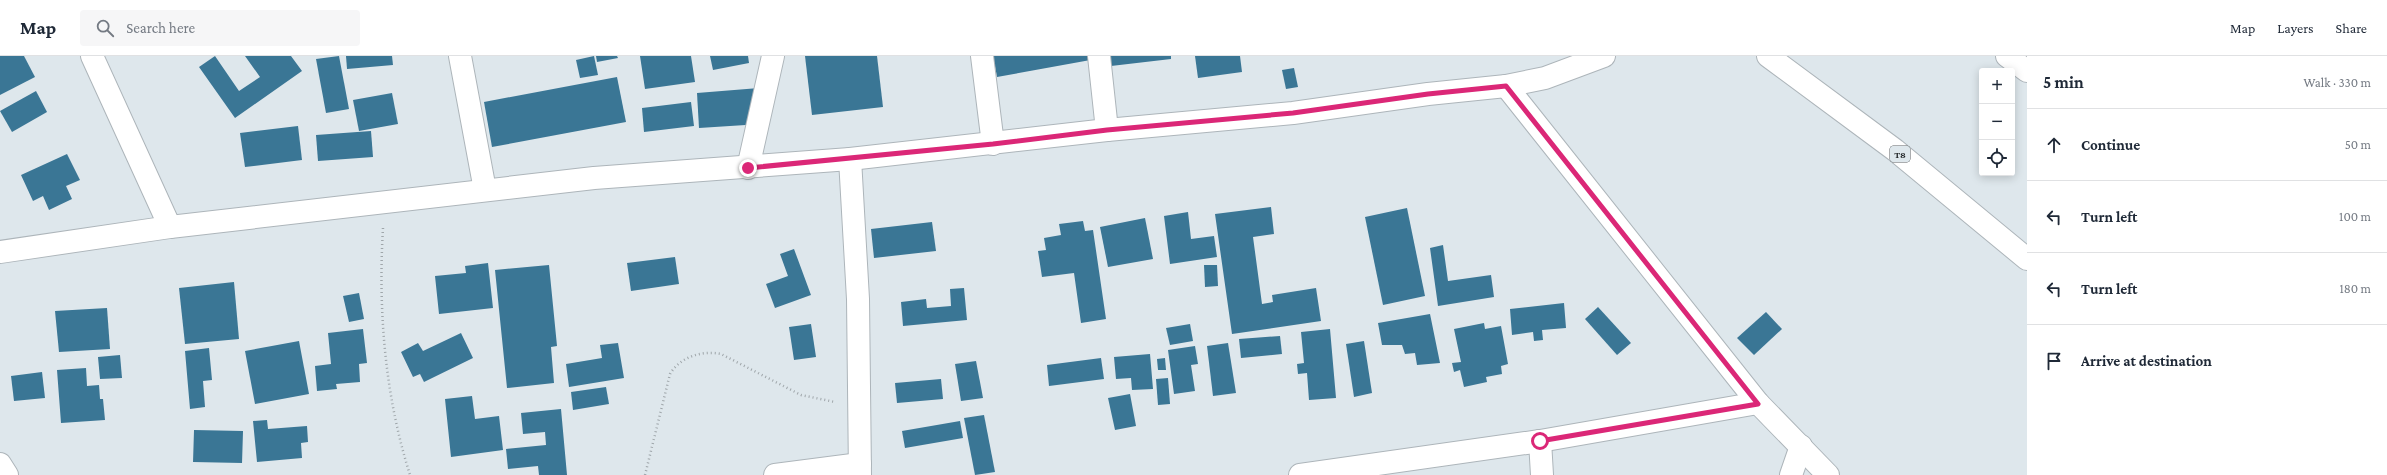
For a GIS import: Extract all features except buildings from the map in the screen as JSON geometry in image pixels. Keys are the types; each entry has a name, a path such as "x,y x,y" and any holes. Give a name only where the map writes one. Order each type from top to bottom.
{"main road":[{"path":"92,56 170,227"},
{"path":"460,56 485,190"},
{"path":"748,168 773,56"},
{"path":"982,56 993,144"},
{"path":"1099,56 1107,130"},
{"path":"2,256 170,227 485,190 594,178 748,168 850,159 1107,130 1293,113 1428,94 1506,86 1545,78 1604,56"},
{"name":"T8","path":"1768,56 1895,150 2027,259"},
{"path":"2007,56 2027,71"},
{"path":"1506,86 1758,404 1828,475"},
{"path":"775,475 860,469 858,407 858,299 850,159"},
{"path":"1300,475 1540,441 1758,404"},
{"path":"1540,441 1542,475"},
{"path":"1791,475 1801,446"},
{"path":"0,464 7,475"}],"path":[{"path":"385,202 381,262 385,353 394,417 410,475"},
{"path":"645,475 670,374 675,366 690,357 708,353 721,354 801,395 858,407"}],"route":[{"path":"748,168 993,144 1107,130 1293,113 1428,94 1506,86 1758,404 1540,441"}]}
